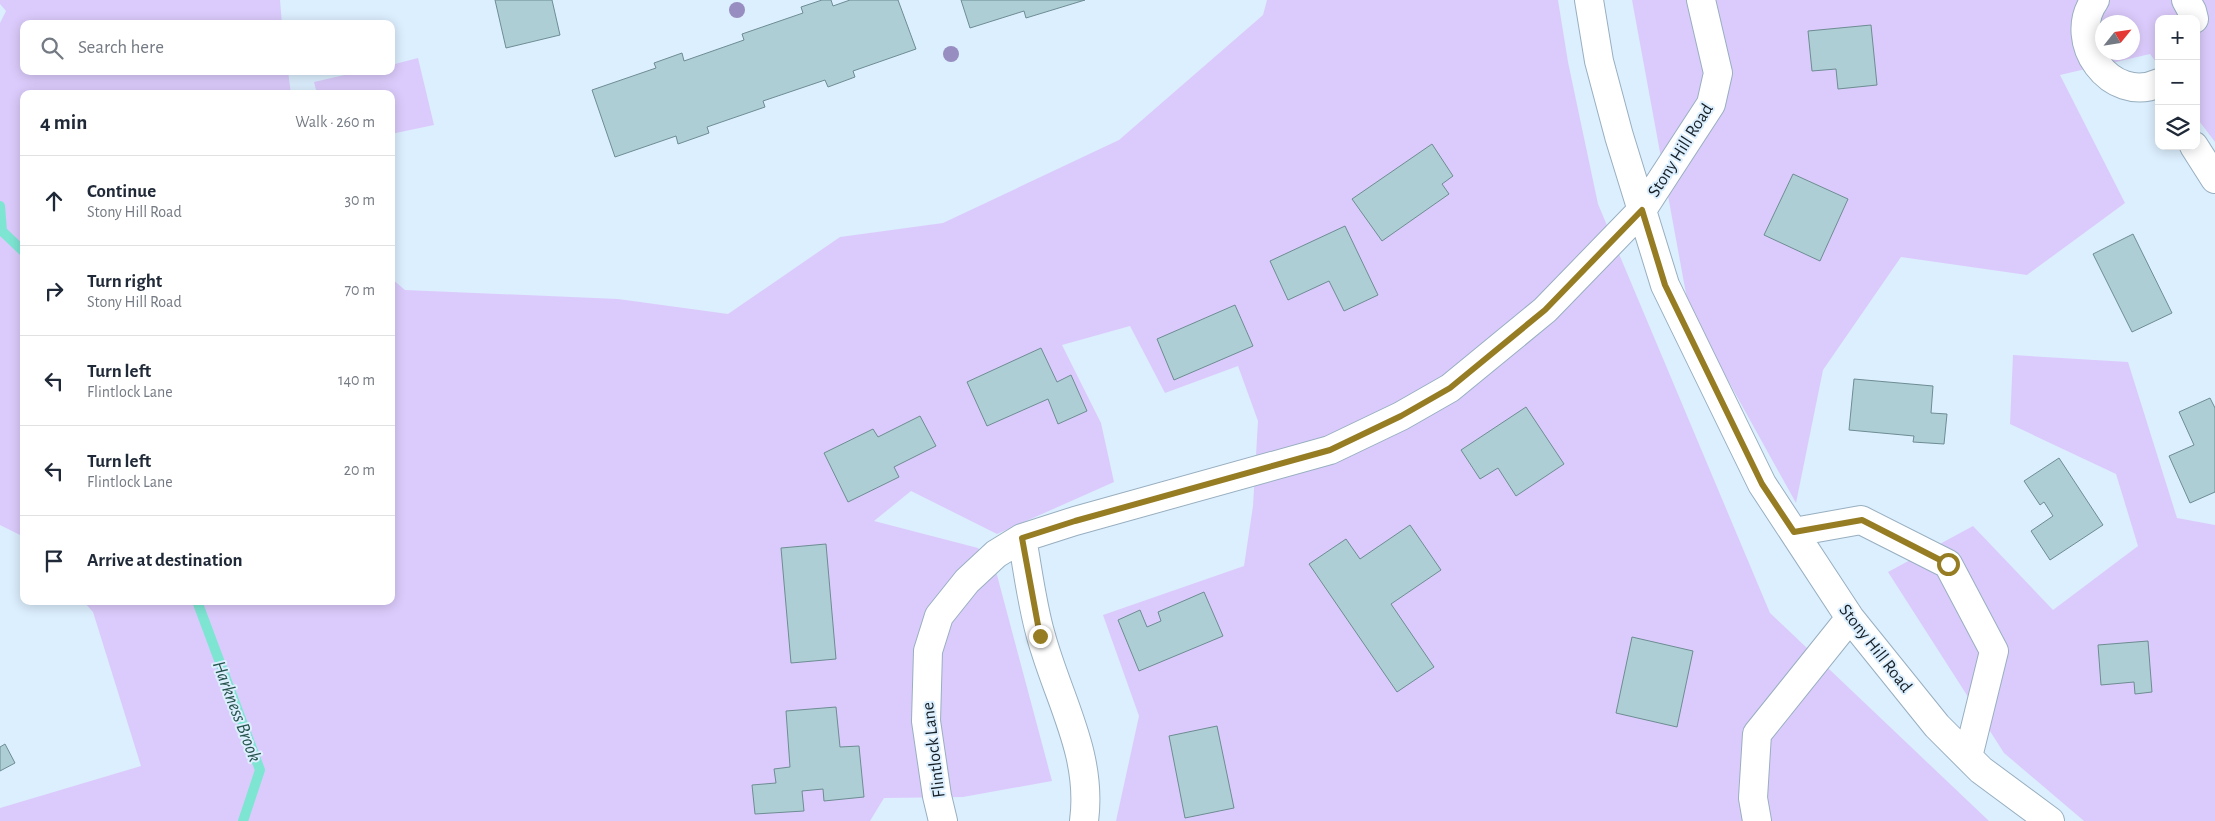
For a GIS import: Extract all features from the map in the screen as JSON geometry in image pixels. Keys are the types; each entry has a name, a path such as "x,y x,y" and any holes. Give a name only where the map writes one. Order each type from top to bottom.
{"street":[{"name":"Stony Hill Road","path":"1589,0 1602,71 1619,136 1665,285 1762,484 1850,618 1938,726 1981,770 2050,821"},
{"name":"Stony Hill Road","path":"1642,210 1711,104 1718,73 1701,0"},
{"path":"2095,0 2090,6 2085,24 2086,42 2092,59 2104,73 2120,82 2137,87 2155,86"},
{"path":"2186,0 2193,15"},
{"path":"2197,150 2215,179"},
{"name":"Flintlock Lane","path":"943,821 936,796 926,721 928,651 939,616 967,581 996,554 1022,538 1075,521 1330,450 1401,416 1450,388 1545,310 1642,210"},
{"path":"1794,532 1862,520 1948,564 1994,651 1968,757"},
{"path":"1022,538 1040,636 1080,748 1086,803 1084,821"},
{"path":"1757,821 1753,798 1757,734 1850,618"}],"shaded area":[{"path":"0,0 280,0 282,20 20,20 20,75 289,75 290,90 20,90 20,535 0,525 0,23 6,11 0,4"},
{"path":"1267,0 1558,0 1568,62 1598,204 1770,613 1989,821 1116,821 1139,716 1103,615 1244,566 1253,506 1258,421 1238,366 1165,393 1130,326 1062,345 1101,423 1114,482 997,534 911,491 874,521 978,548 997,575 1052,781 963,797 884,798 870,821 0,821 0,808 141,766 93,612 87,605 395,605 395,281 405,290 618,299 728,314 840,237 943,223 1119,140 1263,15"},
{"path":"1632,0 2215,0 2215,142 2200,122 2200,15 2155,15 2155,61 2150,54 2140,56 2140,15 2095,15 2095,60 2124,60 2060,75 2125,203 2027,275 1901,257 1823,370 1796,503 1689,310"},
{"path":"418,58 434,125 395,133 395,90 316,90 314,82 345,75 395,75 395,64"},
{"path":"2013,355 2128,362 2177,518 2215,525 2215,821 2084,821 2004,753 1888,572 1973,526 2053,610 2138,546 2116,474 2010,424"}],"building":[{"path":"495,0 552,0 560,35 506,48"},
{"path":"822,0 831,0 833,6 850,0 898,0 916,49 853,71 855,77 828,87 825,80 763,101 765,107 707,127 709,133 678,144 676,136 615,157 592,90 656,68 654,63 682,53 684,61 744,40 742,34 803,13 801,7"},
{"path":"961,0 1085,0 1026,18 1024,11 970,28"},
{"path":"1871,25 1877,85 1838,89 1836,69 1812,71 1808,31"},
{"path":"1432,144 1453,176 1442,184 1449,194 1382,241 1352,199"},
{"path":"1793,174 1848,199 1820,261 1764,235"},
{"path":"1345,226 1378,295 1344,311 1329,281 1288,300 1270,261"},
{"path":"2133,234 2172,313 2132,332 2093,254"},
{"path":"1235,305 1253,346 1174,380 1157,339"},
{"path":"1041,348 1057,382 1071,375 1087,411 1058,424 1048,399 987,426 967,382"},
{"path":"1854,379 1933,386 1931,413 1947,414 1944,444 1913,442 1914,436 1849,430"},
{"path":"2210,398 2215,408 2215,492 2190,503 2169,456 2194,445 2179,412"},
{"path":"1526,407 1564,464 1516,496 1498,468 1480,479 1461,450"},
{"path":"920,416 936,446 894,467 899,477 848,502 824,453 873,429 878,437"},
{"path":"2059,458 2103,525 2050,560 2031,531 2053,516 2044,502 2040,505 2024,481"},
{"path":"1410,525 1441,570 1391,604 1434,667 1397,692 1309,564 1346,539 1360,559"},
{"path":"826,544 836,659 791,663 781,548"},
{"path":"1204,592 1223,636 1139,671 1118,620 1140,610 1147,627 1161,621 1158,612"},
{"path":"1632,637 1693,651 1677,727 1616,713"},
{"path":"2148,641 2152,692 2135,694 2134,682 2101,685 2098,645"},
{"path":"836,707 840,747 859,746 864,797 824,801 823,789 802,791 804,811 755,814 752,785 776,783 774,769 790,767 786,711"},
{"path":"1217,726 1234,808 1185,818 1169,736"},
{"path":"5,744 15,763 0,771 0,747"}],"waterway":[{"name":"Harkness Brook","path":"0,206 2,231 20,248"},
{"name":"Harkness Brook","path":"198,605 260,770 243,821"}],"route":[{"path":"1040,636 1022,538 1075,521 1330,450 1401,416 1450,388 1545,310 1642,210 1665,285 1762,484 1794,532 1862,520 1948,564"}]}
